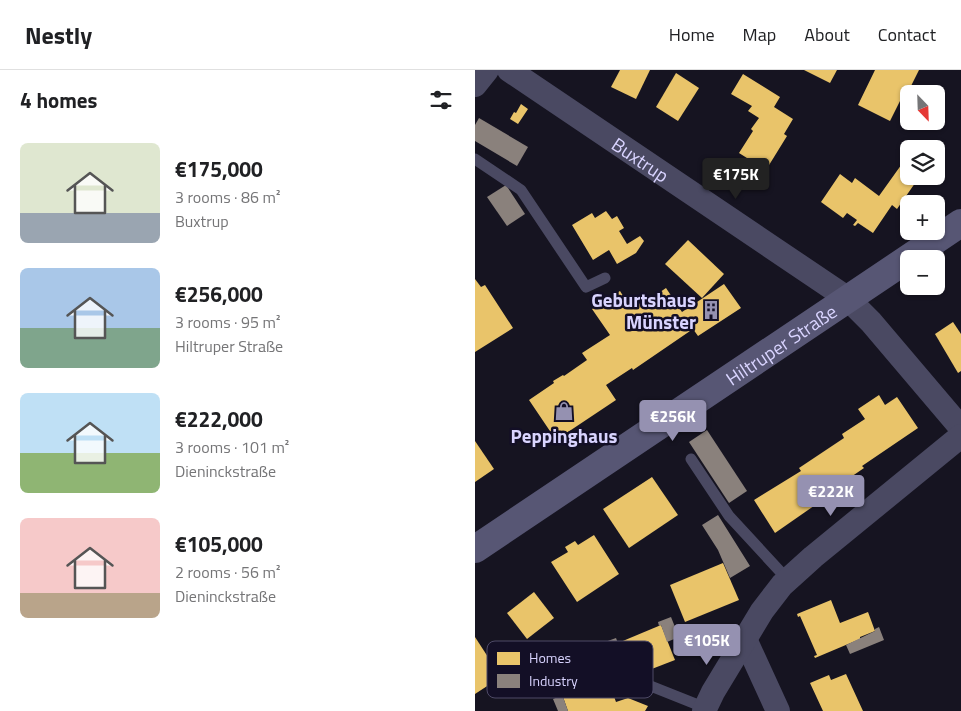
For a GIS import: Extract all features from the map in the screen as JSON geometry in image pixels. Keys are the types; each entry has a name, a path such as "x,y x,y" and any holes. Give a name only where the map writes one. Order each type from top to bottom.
{"street":[{"path":"475,85 487,70"},
{"name":"Buxtrup","path":"509,70 847,298 871,322 961,428"},
{"name":"Hiltruper Straße","path":"475,549 961,223"},
{"path":"705,709 713,692 762,611 788,580 813,557 961,436"},
{"path":"745,639 778,711"}],"lane":[{"path":"475,159 521,190 586,287 605,278"},
{"path":"691,459 729,516 788,580"},
{"path":"653,687 705,709"}],"building: Homes":[{"path":"620,70 650,70 636,99 611,87"},
{"path":"804,70 837,70 830,83"},
{"path":"875,70 919,70 912,85 900,85 900,101 890,121 858,105"},
{"path":"676,73 699,88 678,121 656,107"},
{"path":"743,74 780,97 774,107 793,119 784,134 787,136 766,170 739,153 759,118 748,111 752,106 731,94"},
{"path":"521,104 528,109 518,124 510,119"},
{"path":"900,167 900,185 914,185 907,195 900,195 900,205 897,209 892,205 873,233 858,223 855,226 853,225 857,220 847,213 843,218 821,202 840,174 852,183 855,178 879,196"},
{"path":"606,211 612,219 617,216 624,228 619,231 627,244 640,236 644,241 636,253 617,264 609,250 593,260 572,225 592,213 595,218"},
{"path":"688,240 724,274 702,298 665,264"},
{"path":"475,279 481,287 485,285 513,328 475,352"},
{"path":"724,284 741,308 698,336 693,329 633,370 632,368 606,385 616,400 556,440 529,400 554,383 553,381 564,376 587,360 582,353 610,335 592,309 620,291 630,307 638,302 641,305 666,288 682,312"},
{"path":"953,322 961,334 961,371 958,373 935,334"},
{"path":"879,395 885,405 897,397 918,428 862,466 864,468 819,499 821,501 775,533 754,500 801,471 799,468 844,438 842,434 865,419 858,409"},
{"path":"475,441 494,469 475,482"},
{"path":"652,477 678,515 629,548 603,509"},
{"path":"594,535 619,574 577,602 551,562 568,552 565,547 575,541 578,545"},
{"path":"723,563 739,600 685,622 670,585"},
{"path":"534,592 554,618 527,639 507,613"},
{"path":"831,600 840,623 868,612 875,631 815,658 814,656 817,655 800,616 798,617 797,614"},
{"path":"661,625 675,660 653,668 653,641 623,641"},
{"path":"475,637 487,655 487,686 475,694"},
{"path":"846,674 863,711 823,711 810,683 829,675 831,680"},
{"path":"563,698 615,698 616,702 628,698 648,706 645,711 568,711"}],"building: Industry":[{"path":"479,118 528,147 517,166 475,141 475,125"},
{"path":"506,185 525,214 507,226 487,197"},
{"path":"707,430 747,491 729,503 689,442"},
{"path":"718,515 750,566 730,578 718,550 702,525"},
{"path":"671,617 679,637 667,642 661,625 659,626 658,622"},
{"path":"879,627 884,640 850,654 846,645 875,631"},
{"path":"563,698 568,711 558,711 553,699"}],"place":[{"name":"Geburtshaus Münster","path":"711,310"},
{"name":"Peppinghaus","path":"564,411"}]}
